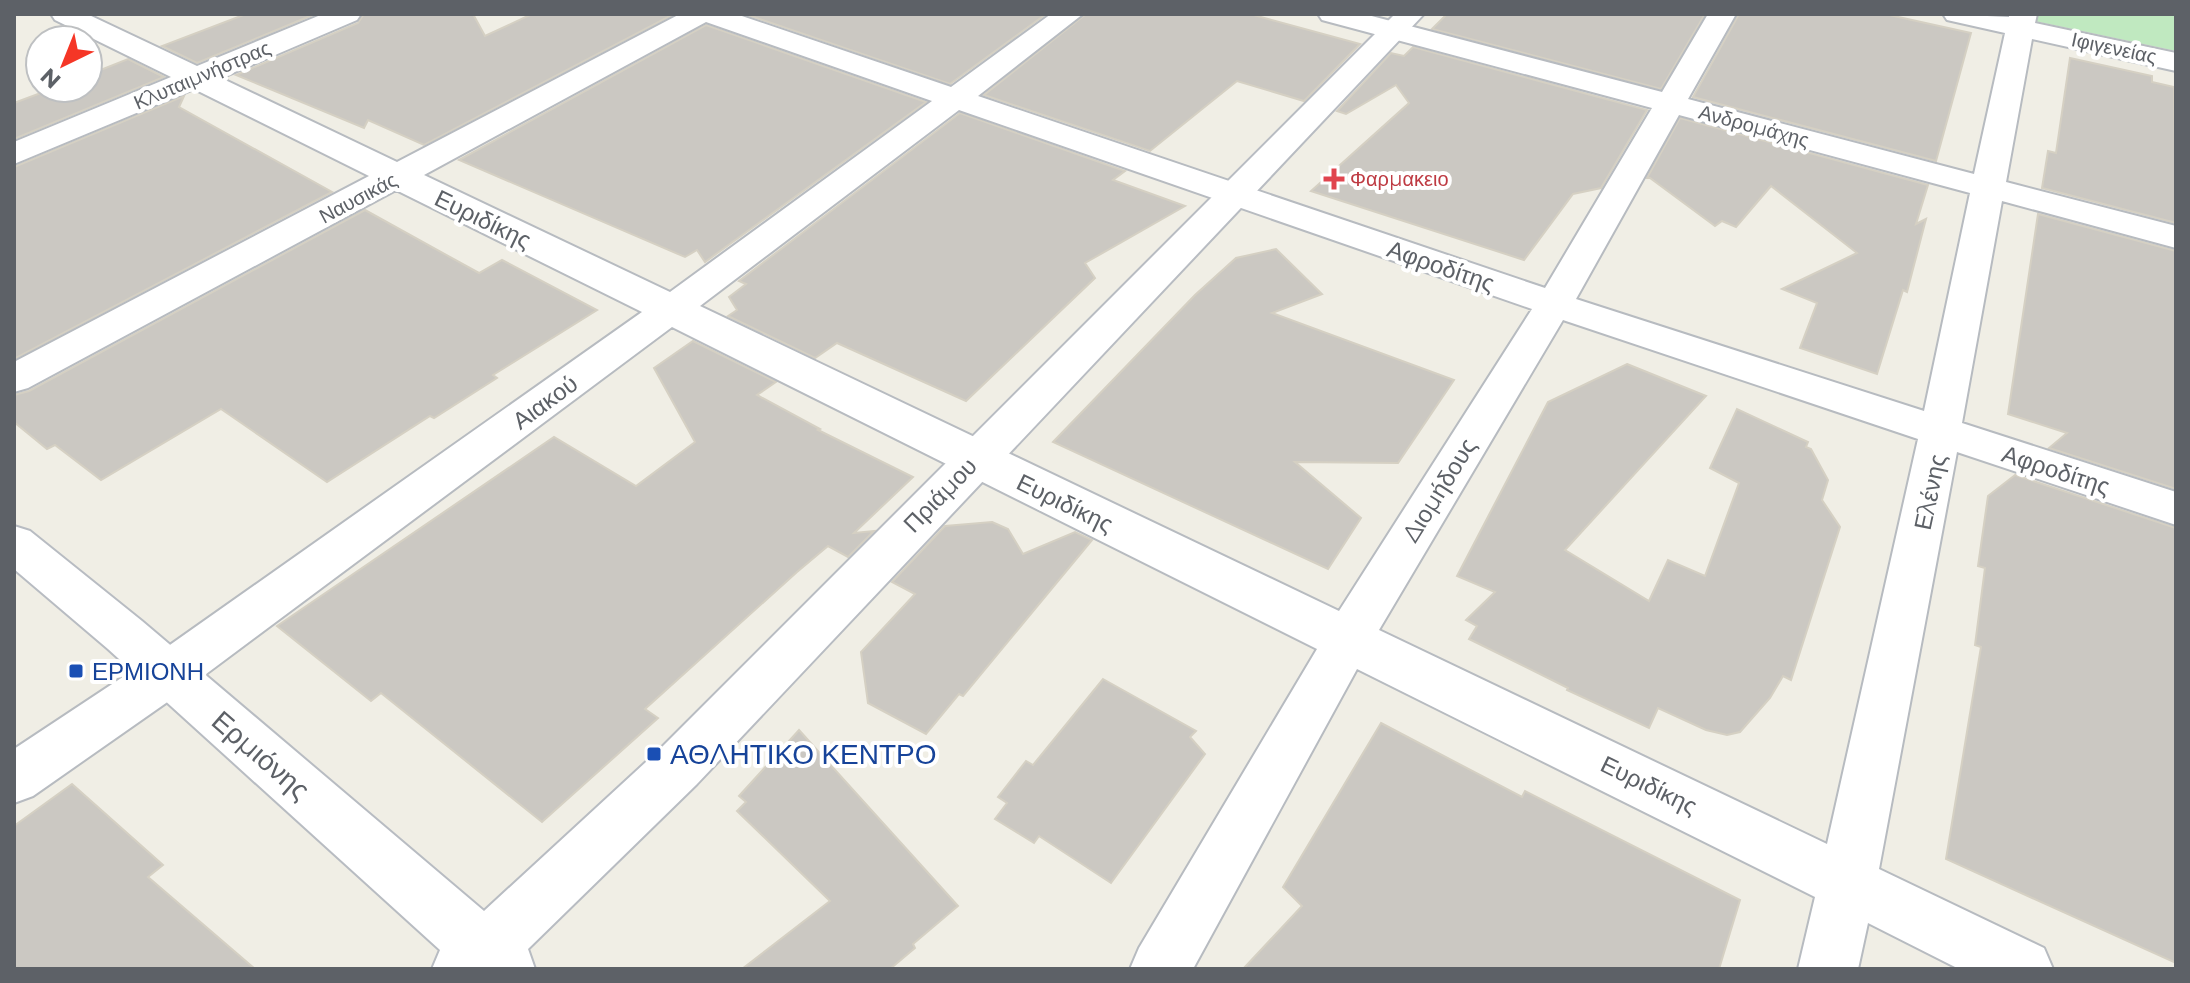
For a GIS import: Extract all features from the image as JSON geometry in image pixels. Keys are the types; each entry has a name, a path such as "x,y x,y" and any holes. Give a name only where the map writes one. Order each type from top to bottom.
{"street":[{"name":"Ευριδίκης","path":"65,14 2023,969"},
{"name":"Κλυταιμνήστρας","path":"14,154 347,14"},
{"name":"Ναυσικάς","path":"14,379 398,178 701,14"},
{"name":"Αφροδίτης","path":"709,14 1554,304 2176,509"},
{"name":"Αιακού","path":"14,779 168,674 671,309 1069,14"},
{"name":"Ανδρομάχης","path":"1332,14 1402,22 1668,103 2176,237"},
{"name":"Διομήδους","path":"1160,969 1348,639 1554,304 1722,14"},
{"name":"Ιφιγενείας","path":"1957,14 2022,21 2176,62"},
{"name":"Ελένης","path":"1828,969 1942,432 1987,187 2022,21"},
{"name":"Πριάμου","path":"484,962 678,767 1402,22"},
{"name":"Ερμιόνης","path":"14,543 168,674 484,962"}],"green space":[{"path":"2002,14 2176,14 2176,51"}],"building":[{"path":"246,14 315,14 197,63 162,46"},
{"path":"364,14 473,14 485,36 532,14 674,14 424,145 368,120 364,128 236,75 358,23"},
{"path":"745,14 1046,14 950,84"},
{"path":"1086,14 1250,14 1360,44 1304,101 1237,81 1150,151 984,95"},
{"path":"1447,14 1705,14 1661,89 1432,29"},
{"path":"1739,14 1885,14 1971,33 1936,161 1693,97"},
{"path":"706,25 926,102 705,262 697,250 685,257 459,160"},
{"path":"1413,47 1647,110 1601,188 1573,194 1524,260 1311,191 1409,103 1396,85 1346,114 1337,111 1391,53 1404,56"},
{"path":"2070,58 2152,76 2152,82 2174,87 2176,223 2042,188 2048,151 2056,153"},
{"path":"128,59 164,77 104,102 104,69"},
{"path":"184,96 179,107 332,192 14,359 14,167"},
{"path":"24,99 24,104 99,104 14,139 14,103"},
{"path":"960,113 1125,171 1113,180 1185,206 1085,263 1095,278 966,401 837,343 815,358 728,316 737,310 729,297 746,284 739,281"},
{"path":"1680,118 1928,185 1916,224 1926,219 1907,292 1903,290 1877,374 1800,348 1817,303 1782,289 1857,253 1771,186 1736,227 1722,221 1715,226 1647,178"},
{"path":"365,210 479,273 502,260 597,310 493,375 497,378 434,418 430,416 327,482 221,409 101,480 55,445 47,449 14,422 14,395 29,391"},
{"path":"2038,214 2176,251 2176,489 2049,448 2067,433 2008,414"},
{"path":"1276,249 1322,294 1272,313 1454,380 1398,463 1295,462 1361,518 1328,569 1053,442 1195,295 1236,258"},
{"path":"693,341 776,382 757,395 818,430 913,477 854,533 874,531 848,557 828,546 797,572 645,709 658,718 542,822 381,693 371,701 277,626 554,437 636,486 695,442 654,368"},
{"path":"1627,364 1706,396 1565,550 1649,601 1668,560 1705,576 1739,483 1710,468 1737,409 1808,442 1806,447 1811,449 1828,480 1822,500 1840,527 1791,680 1783,676 1770,698 1740,732 1727,735 1706,730 1658,708 1649,728 1469,639 1477,626 1466,620 1495,592 1457,576 1548,402"},
{"path":"2015,475 2176,528 2176,963 1946,859 1981,647 1975,645 1985,568 1978,566 1988,496"},
{"path":"992,522 1008,529 1023,554 1075,532 1092,540 963,696 959,694 926,734 868,703 861,652 915,594 892,582 945,526"},
{"path":"1103,679 1196,731 1190,737 1205,754 1111,883 1039,836 1034,843 995,819 1007,803 998,797 1026,761 1033,765"},
{"path":"1381,723 1522,797 1525,791 1740,900 1719,969 1243,969 1302,906 1283,887"},
{"path":"799,730 958,906 913,944 915,948 890,969 742,969 830,901 737,811 746,802 739,796"},
{"path":"72,784 163,865 148,877 255,969 14,969 14,826"}],"place":[{"name":"Φαρμακειο","path":"1334,179"},
{"name":"ΕΡΜΙΟΝΗ","path":"76,671"},
{"name":"ΑΘΛΗΤΙΚΟ ΚΕΝΤΡΟ","path":"654,754"}]}
